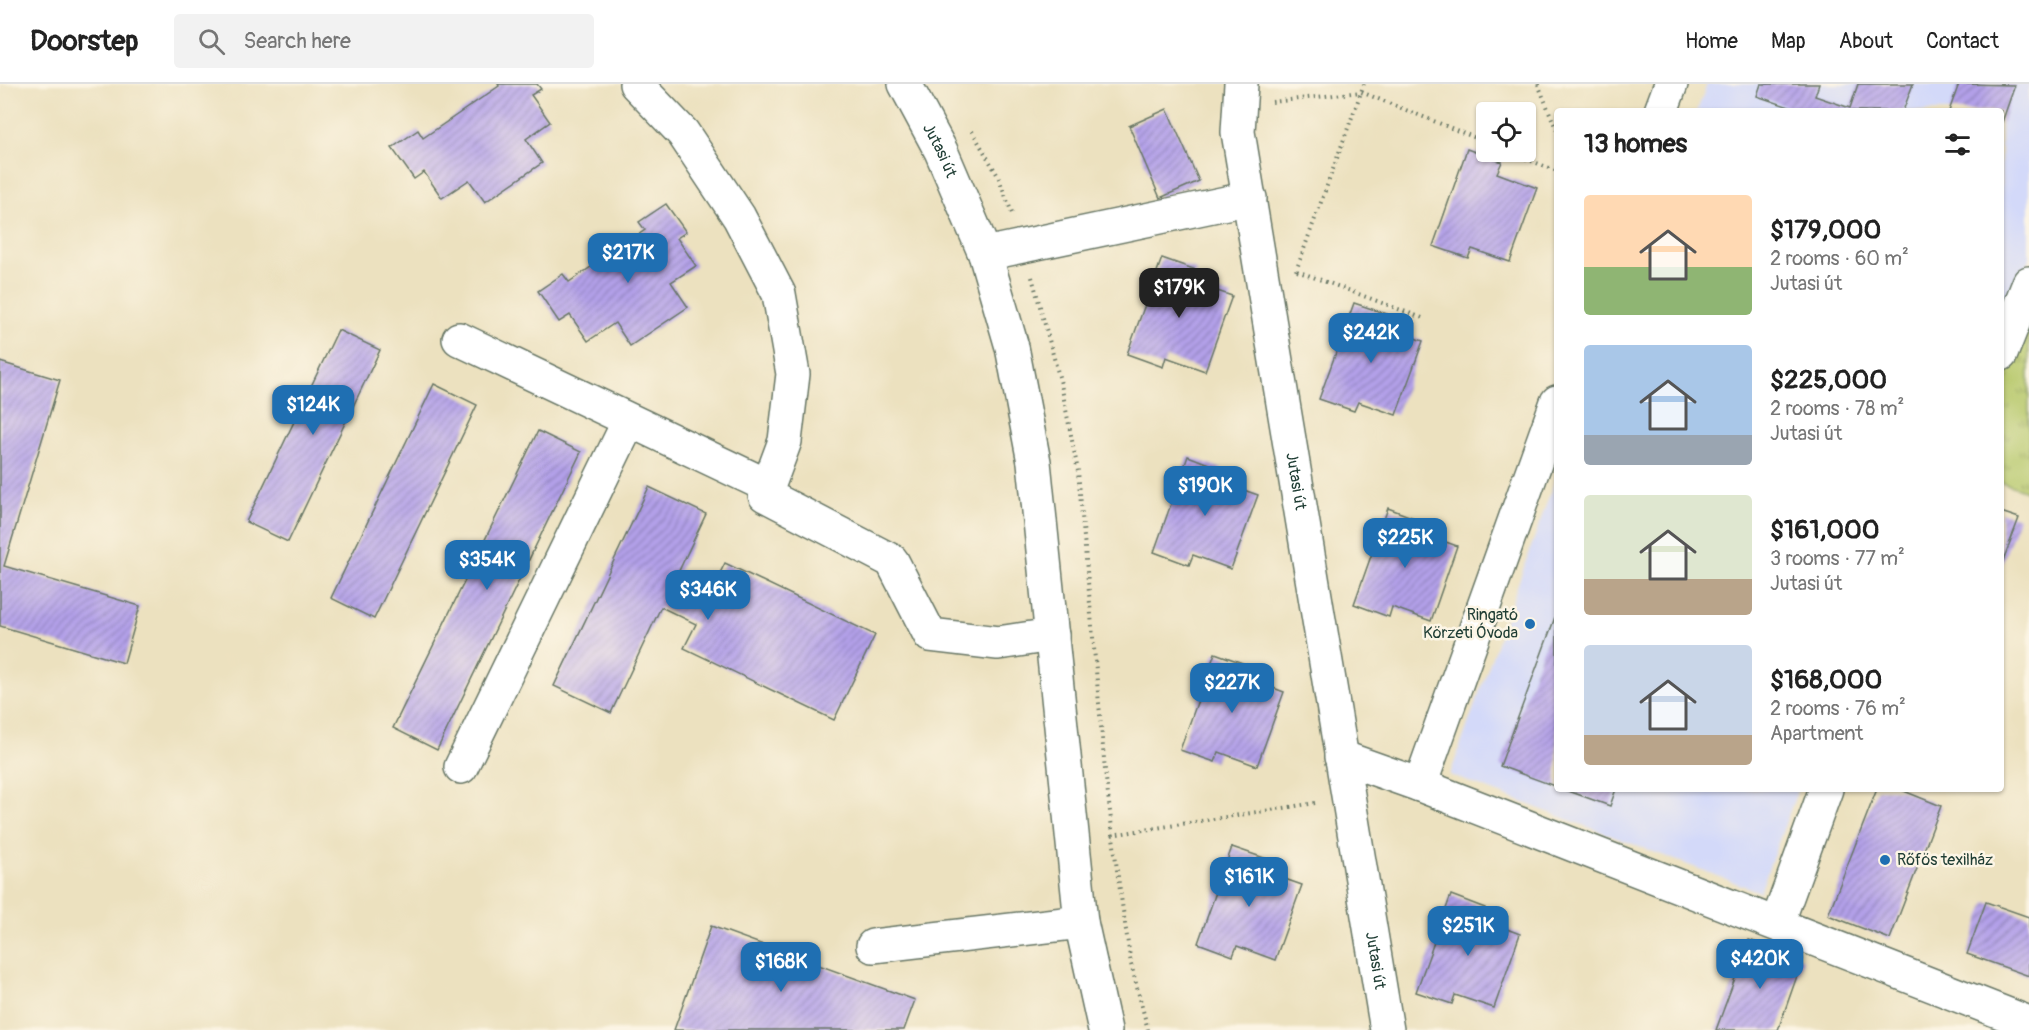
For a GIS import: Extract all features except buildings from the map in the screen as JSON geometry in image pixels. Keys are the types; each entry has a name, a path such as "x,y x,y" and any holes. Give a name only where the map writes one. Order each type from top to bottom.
{"street":[{"path":"636,84 683,133 740,217 779,294 792,374 785,441 765,495 892,561 930,634 998,643 1052,635"},
{"name":"Jutasi út","path":"905,84 941,151 985,254 1012,348 1034,462 1081,922 1105,1030"},
{"path":"1662,108 1671,84"},
{"name":"Jutasi út","path":"1254,93 1238,132 1387,1030"},
{"path":"985,254 1250,198"},
{"path":"2004,346 2029,283"},
{"path":"459,339 768,486"},
{"path":"1420,785 1554,410"},
{"path":"461,766 629,421"},
{"path":"1341,757 1420,785 1777,924 1990,1019 2029,1023"},
{"path":"1777,924 1825,792"},
{"path":"873,946 1081,922"}],"path":[{"path":"1297,271 1364,84"},
{"path":"1538,84 1554,124"},
{"path":"1254,93 1361,92 1476,138"},
{"path":"1534,162 1554,170"},
{"path":"1265,284 1297,271 1425,319"},
{"path":"1103,837 1348,798"}],"shaded area":[{"path":"1707,84 2029,84 2029,258 2004,323 2004,108 1698,108"},
{"name":"Ringató Körzeti Óvoda","path":"1554,482 1554,792 1797,792 1760,892 1450,775"}],"green space":[{"path":"2029,294 2029,492 2004,483 2004,359"}],"place":[{"name":"Ringató Körzeti Óvoda","path":"1530,624"},
{"name":"Rőfös texilház","path":"1885,860"}]}
